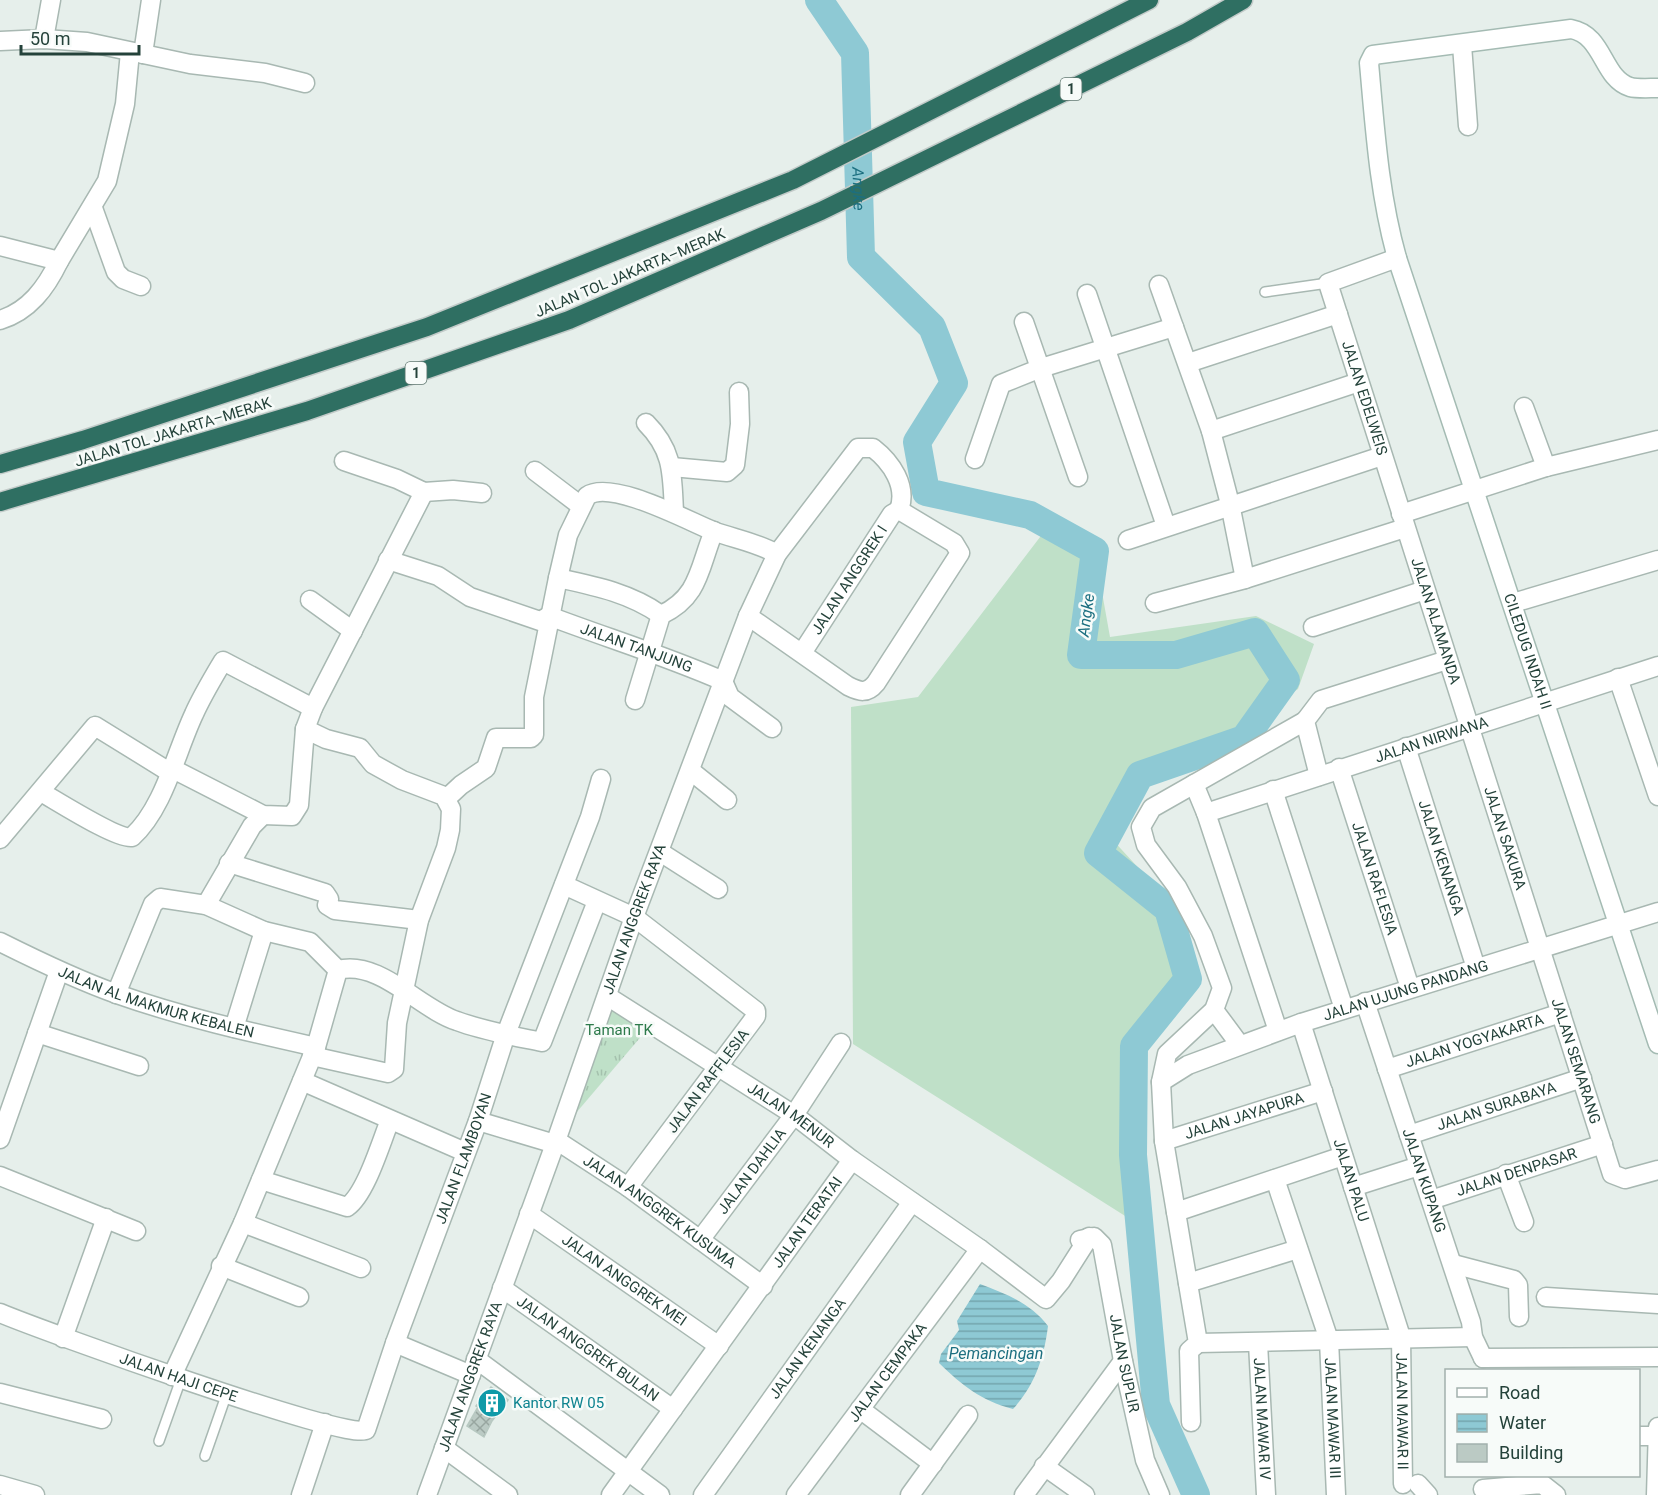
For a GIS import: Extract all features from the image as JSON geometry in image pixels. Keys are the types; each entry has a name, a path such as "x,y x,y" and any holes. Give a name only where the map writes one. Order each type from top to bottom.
{"highway":[{"name":"JALAN TOL JAKARTA–MERAK","path":"0,464 83,440 427,327 793,180 1149,0"},
{"name":"JALAN TOL JAKARTA–MERAK","path":"0,502 307,411 569,320 821,211 1187,32 1243,0"}],"street":[{"path":"44,39 51,0"},
{"path":"0,320 14,316 36,299 50,280 74,233 93,208 107,181 151,0"},
{"path":"1468,126 1462,45 1513,35 1571,29 1581,31 1592,39 1622,83 1631,87 1658,88"},
{"path":"0,41 44,39 87,42 305,83"},
{"name":"CILEDUG INDAH II","path":"1462,45 1373,55 1369,63 1380,182 1386,220 1658,1044"},
{"path":"93,208 116,272 123,279 141,286"},
{"path":"0,246 59,261"},
{"path":"1328,283 1397,258"},
{"name":"JALAN EDELWEIS","path":"1328,283 1403,521"},
{"path":"1159,285 1210,431 1230,504 1245,579"},
{"path":"1087,294 1166,526"},
{"path":"1188,363 1338,314"},
{"path":"1024,322 1078,477"},
{"path":"975,459 999,386 1041,368 1107,350 1174,327"},
{"path":"1210,431 1359,382"},
{"path":"672,467 727,472 735,465 740,424 740,392"},
{"path":"1524,406 1546,467"},
{"path":"646,423 659,436 672,467 674,512"},
{"path":"1155,603 1245,579 1403,521 1476,489 1546,467 1658,440"},
{"name":"JALAN ANGGREK RAYA","path":"427,1495 634,917 748,616 777,554 858,448 873,448 892,465 902,494 899,510"},
{"path":"1128,540 1230,504 1382,456"},
{"path":"344,461 397,479 424,492 453,490 482,493"},
{"path":"535,471 581,506"},
{"path":"0,839 95,726 172,771 263,815 292,816 296,812 305,729 313,708 424,492"},
{"path":"447,798 486,768 496,738 534,735 534,697 549,616 568,535 587,496 599,492 640,499 714,531 760,544 777,554"},
{"path":"748,616 855,690 866,692 876,683 960,553 954,543 899,510"},
{"name":"JALAN ANGGREK I","path":"802,653 892,514 899,510"},
{"name":"JALAN ALAMANDA","path":"1403,521 1470,726"},
{"path":"635,700 661,615 675,609 688,597 714,531"},
{"name":"JALAN TANJUNG","path":"388,560 438,576 470,597 540,621 549,616 627,646 649,651 723,681"},
{"path":"1513,603 1658,560"},
{"path":"558,578 607,589 642,601 661,615"},
{"path":"1313,627 1425,590"},
{"path":"310,600 353,631"},
{"path":"1198,1342 1164,1141 1161,1082 1167,1054 1215,1010 1222,988 1203,936 1177,887 1142,838 1141,827 1152,807 1305,721 1321,700 1447,660"},
{"path":"41,792 128,838 142,827 172,771 194,714 223,661 313,708"},
{"name":"JALAN NIRWANA","path":"1206,813 1544,701 1658,666"},
{"path":"1618,678 1658,796"},
{"path":"723,681 730,697 772,728"},
{"path":"1305,721 1319,776"},
{"name":"JALAN SAKURA","path":"1470,726 1539,948"},
{"path":"305,729 326,739 360,748 373,765 402,780 447,798 451,809 446,848 419,920 406,990"},
{"name":"JALAN KENANGA","path":"1406,747 1476,968"},
{"name":"JALAN RAFLESIA","path":"1339,768 1410,988"},
{"path":"691,771 727,800"},
{"name":"JALAN FLAMBOYAN","path":"363,1432 368,1427 395,1343 478,1121 506,1034 590,817 601,779"},
{"path":"1194,784 1206,813 1278,1031"},
{"path":"1273,790 1344,1009"},
{"path":"206,905 252,826 263,815"},
{"path":"660,852 718,889"},
{"path":"229,863 325,893 329,899 327,905 335,910 419,920"},
{"path":"564,885 634,917"},
{"path":"116,994 156,900 160,898 206,905 264,931 310,942 338,970"},
{"path":"338,970 357,968 406,990 455,1021 542,1042 597,901"},
{"name":"JALAN UJUNG PANDANG","path":"1161,1082 1188,1065 1300,1023 1658,912"},
{"name":"JALAN RAFFLESIA","path":"628,1187 756,1016 756,1010 634,917"},
{"path":"234,1028 264,931"},
{"name":"JALAN AL MAKMUR KEBALEN","path":"0,942 59,971 116,994 391,1073 394,1070 397,1023 406,990"},
{"name":"JALAN SEMARANG","path":"1539,948 1612,1174 1625,1179 1658,1170"},
{"path":"177,1377 220,1266 243,1223 314,1052 338,970"},
{"path":"0,1139 59,971"},
{"name":"JALAN MENUR","path":"607,996 718,1069 730,1072 794,1115 852,1160"},
{"name":"JALAN KUPANG","path":"1365,1002 1471,1322 1478,1364"},
{"path":"1215,1010 1240,1045"},
{"name":"JALAN YOGYAKARTA","path":"1388,1069 1561,1013"},
{"name":"JALAN PALU","path":"1300,1023 1401,1337"},
{"path":"37,1033 139,1066"},
{"name":"JALAN DAHLIA","path":"700,1240 794,1115 841,1043"},
{"name":"JALAN SURABAYA","path":"1410,1135 1582,1078"},
{"path":"302,1081 465,1152"},
{"name":"JALAN JAYAPURA","path":"1164,1141 1323,1091"},
{"path":"261,1180 347,1207 353,1203 363,1184 390,1120"},
{"name":"JALAN ANGGREK KUSUMA","path":"478,1121 555,1142 628,1187 763,1286"},
{"name":"JALAN DENPASAR","path":"1431,1200 1603,1144"},
{"path":"1176,1212 1343,1156"},
{"name":"JALAN TERATAI","path":"611,1495 852,1160 980,1249 1042,1297"},
{"path":"1353,1187 1419,1166"},
{"path":"1506,1174 1524,1222"},
{"path":"0,1176 136,1230"},
{"name":"JALAN MAWAR III","path":"1275,1179 1329,1340 1336,1495"},
{"name":"JALAN KENANGA","path":"703,1495 912,1202"},
{"name":"JALAN ANGGREK MEI","path":"529,1214 719,1346"},
{"path":"63,1338 106,1218"},
{"path":"243,1223 361,1268"},
{"name":"JALAN SUPLIR","path":"1042,1297 1079,1240 1089,1237 1097,1238 1102,1245 1123,1361 1145,1460 1160,1495"},
{"name":"JALAN CEMPAKA","path":"796,1495 980,1249"},
{"path":"1188,1283 1298,1249"},
{"path":"1452,1264 1514,1280 1518,1285 1520,1317"},
{"path":"220,1266 299,1297"},
{"name":"JALAN ANGGREK BULAN","path":"502,1288 673,1409"},
{"path":"1546,1297 1658,1304"},
{"name":"JALAN HAJI CEPE","path":"0,1313 63,1338 177,1377 325,1423 363,1432"},
{"name":"JALAN MAWAR II","path":"1401,1337 1416,1488"},
{"path":"1191,1422 1189,1351 1198,1342 1473,1337"},
{"name":"JALAN MAWAR IV","path":"1257,1342 1266,1495"},
{"path":"395,1343 473,1367 660,1495"},
{"path":"1478,1364 1658,1357"},
{"path":"1024,1495 1123,1361"},
{"path":"0,1393 102,1419"},
{"path":"860,1409 933,1464"},
{"path":"910,1495 968,1415"},
{"path":"301,1495 325,1423"},
{"path":"1640,1436 1658,1431 1656,1495"},
{"path":"444,1448 508,1495"},
{"path":"1044,1466 1085,1495"},
{"path":"1479,1487 1542,1484 1556,1495"},
{"path":"0,1485 35,1495"}],"lane":[{"path":"1265,292 1328,283"},
{"path":"159,1441 177,1377"},
{"path":"205,1456 227,1393"}],"green space":[{"path":"1050,524 1093,542 1110,637 1256,616 1314,644 1298,689 1208,745 1135,778 1110,837 1190,924 1179,980 1127,1036 1141,1226 853,1044 851,707 918,697"},
{"name":"Taman TK","path":"609,999 650,1026 559,1133"}],"water":[{"name":"Pemancingan","path":"980,1284 1026,1305 1048,1326 1044,1349 1033,1381 1013,1409 973,1391 939,1363 941,1354 959,1330 957,1321"}],"building":[{"path":"491,1387 508,1400 492,1421 484,1437 467,1426 478,1407 476,1406"}],"waterway":[{"name":"Angke","path":"819,0 855,53 861,257 932,327 954,383 917,442 926,492 1030,515 1095,551 1081,655 1176,655 1255,632 1286,680 1244,739 1140,775 1098,853 1168,909 1188,979 1134,1046 1133,1155 1156,1405 1196,1495"}],"place":[{"name":"Kantor RW 05","path":"492,1403"}]}
